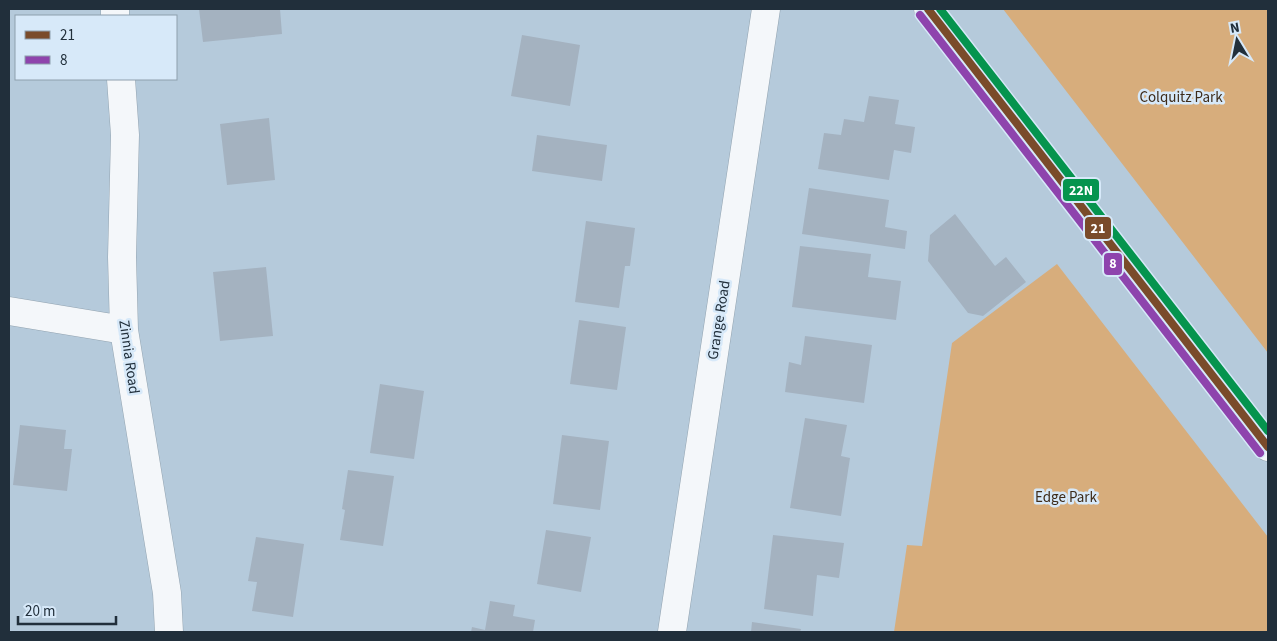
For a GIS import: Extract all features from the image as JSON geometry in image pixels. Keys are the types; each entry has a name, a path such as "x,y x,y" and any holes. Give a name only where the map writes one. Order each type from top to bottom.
{"street":[{"name":"Grange Road","path":"672,632 766,9"},
{"path":"928,9 1268,446"},
{"name":"Zinnia Road","path":"121,80 125,135 122,257 124,330 167,593 169,632"},
{"path":"9,311 124,330"}],"green space":[{"name":"Colquitz Park","path":"1003,9 1268,9 1268,353"},
{"name":"Edge Park","path":"1057,264 1268,537 1268,632 894,632 907,545 922,546 952,343"}],"building":[{"path":"199,9 280,9 282,34 203,42"},
{"path":"522,35 580,45 570,106 511,96"},
{"path":"869,96 899,100 895,124 915,127 911,153 894,150 889,180 818,169 824,133 841,135 844,119 864,122"},
{"path":"269,118 275,180 227,185 220,124"},
{"path":"537,135 607,145 602,181 532,171"},
{"path":"809,188 889,200 885,227 907,231 905,249 802,234"},
{"path":"955,214 995,266 1006,257 1026,282 983,316 968,313 928,261 930,235"},
{"path":"586,221 635,228 630,266 625,266 619,308 575,302"},
{"path":"800,246 871,254 868,277 901,281 896,320 792,307"},
{"path":"266,267 273,336 220,341 213,272"},
{"path":"579,320 626,327 617,390 570,384"},
{"path":"805,336 872,345 864,403 785,392 789,362 801,365"},
{"path":"380,384 424,391 414,459 370,453"},
{"path":"805,418 847,425 841,456 850,458 841,516 790,508"},
{"path":"20,425 66,430 64,449 72,449 67,491 13,485"},
{"path":"562,435 609,441 600,510 553,504"},
{"path":"348,470 394,476 383,546 340,540 345,510 342,509"},
{"path":"546,530 591,537 581,592 537,584"},
{"path":"773,535 844,543 839,578 817,575 813,616 764,609"},
{"path":"256,537 304,544 293,617 252,611 257,582 248,581"},
{"path":"490,601 515,605 513,616 535,620 533,632 471,632 472,627 485,630"},
{"path":"752,622 801,629 800,632 751,632"}],"transit line":[{"name":"21","path":"928,9 1268,447"},
{"name":"22N","path":"940,9 1268,431"},
{"name":"8","path":"920,15 1260,453"}]}
